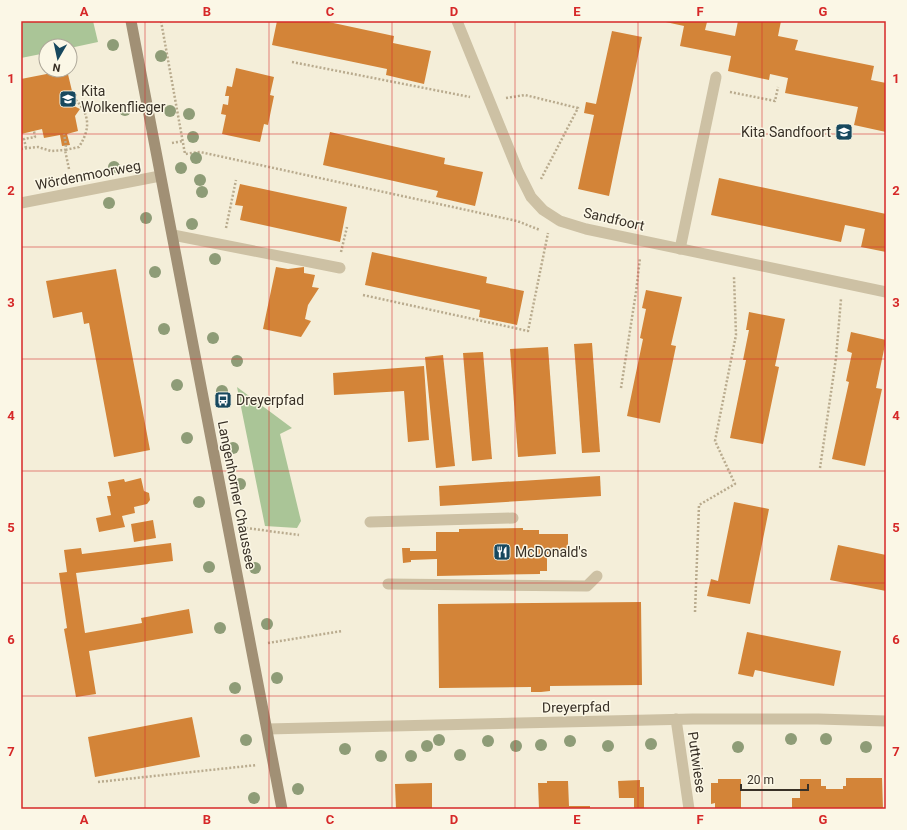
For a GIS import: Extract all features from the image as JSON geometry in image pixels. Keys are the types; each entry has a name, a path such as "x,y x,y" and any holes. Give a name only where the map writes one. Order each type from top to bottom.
{"main road":[{"name":"Langenhorner Chaussee","path":"131,21 282,809"}],"street":[{"name":"Sandfoort","path":"457,21 518,171 532,197 543,210 560,221 586,229 641,241 886,292"},
{"path":"680,249 716,77"},
{"name":"Wördenmoorweg","path":"21,204 160,176"},
{"path":"173,236 340,268"},
{"path":"370,522 513,518"},
{"path":"388,584 587,586 597,576"},
{"name":"Dreyerpfad","path":"267,730 676,719 818,719 886,721"},
{"name":"Puttwiese","path":"676,719 689,809"}],"path":[{"path":"161,21 185,154 200,152 214,155 517,221 548,233 555,234"},
{"path":"292,62 489,101 525,95 578,108 532,197"},
{"path":"714,88 775,101 778,87"},
{"path":"21,149 38,147 51,151 79,147 85,137 87,127 86,112 74,98"},
{"path":"26,148 24,139 36,137 34,131"},
{"path":"64,134 66,145 65,150 69,169"},
{"path":"225,233 236,180"},
{"path":"363,295 528,331 548,233"},
{"path":"621,388 636,292 641,241"},
{"path":"695,612 699,505 734,484 715,441 736,335 734,260"},
{"path":"820,468 836,358 842,283"},
{"path":"228,526 299,535"},
{"path":"251,646 342,631"},
{"path":"98,782 274,764"}],"green space":[{"path":"21,21 93,21 98,42 78,46 78,38 38,38 38,55 21,58"},
{"path":"237,387 292,428 280,434 301,521 297,528 265,526"}],"building":[{"path":"277,21 324,21 394,36 393,43 431,51 424,84 386,75 387,69 272,45"},
{"path":"661,21 707,22 705,30 735,36 738,21 781,21 778,36 798,40 795,50 874,66 871,80 886,83 886,132 854,125 858,107 785,93 788,78 770,74 769,80 728,71 731,56 680,46 684,26"},
{"path":"612,31 642,37 609,196 578,189 594,115 584,113 586,102 596,104"},
{"path":"236,68 274,77 270,95 274,96 268,125 264,124 260,142 222,134 226,115 221,114 223,104 228,105 229,96 225,96 227,86 232,87"},
{"path":"38,76 38,78 69,78 72,91 77,95 73,100 74,106 80,109 75,116 78,131 67,134 70,145 62,146 60,135 44,138 42,129 21,134 21,79"},
{"path":"330,132 445,158 444,164 483,172 475,206 436,197 438,191 323,165"},
{"path":"719,178 886,214 886,252 861,247 865,229 845,225 841,242 711,215"},
{"path":"240,184 347,207 340,242 240,220 243,206 235,205"},
{"path":"372,252 487,277 486,283 524,291 517,325 479,317 480,310 365,285"},
{"path":"276,267 288,269 304,267 304,273 315,275 312,287 319,288 308,305 305,319 311,321 301,337 263,329"},
{"path":"116,269 150,450 114,457 89,323 84,324 82,312 53,318 46,281"},
{"path":"646,290 682,297 671,345 676,346 660,423 627,416 643,339 640,338 646,309 642,308"},
{"path":"749,312 785,319 775,366 779,367 763,444 730,438 746,360 743,360 749,330 746,330"},
{"path":"851,332 886,340 876,388 882,389 865,466 832,459 849,382 846,381 852,353 847,351"},
{"path":"592,343 600,452 582,453 574,344"},
{"path":"548,347 556,454 518,457 510,349"},
{"path":"483,352 492,459 472,461 463,353"},
{"path":"443,355 455,466 436,468 425,357"},
{"path":"424,366 429,440 408,442 404,391 334,395 333,373"},
{"path":"600,476 601,496 440,506 439,486"},
{"path":"141,478 144,491 149,493 150,500 147,504 134,507 135,513 122,516 125,527 99,532 96,518 111,515 107,496 111,496 108,482 124,479 125,482"},
{"path":"734,502 769,509 750,604 707,596 711,579 718,581"},
{"path":"153,520 156,538 134,542 131,524"},
{"name":"McDonald's","path":"523,528 523,530 539,530 539,534 568,534 568,554 547,554 547,571 540,571 540,574 437,576 437,559 411,560 411,562 403,563 402,548 410,548 410,551 436,551 436,532 459,532 459,529"},
{"path":"171,543 173,561 76,573 85,633 142,623 141,618 189,609 193,633 89,651 96,694 76,697 64,629 67,628 59,573 67,572 64,550 81,548 82,554"},
{"path":"838,545 886,555 886,591 830,580"},
{"path":"641,602 642,685 550,686 550,691 541,692 531,692 531,687 439,688 438,604"},
{"path":"747,632 841,651 834,686 755,670 753,677 738,674"},
{"path":"192,717 200,757 95,777 88,737"},
{"path":"846,778 882,778 883,809 792,809 792,798 800,798 800,779 821,779 821,786 826,786 826,789 843,789 843,786 846,786"},
{"path":"718,779 741,779 741,809 715,809 715,803 711,804 711,783 718,783"},
{"path":"640,780 640,787 644,787 644,809 634,809 634,798 619,798 618,781"},
{"path":"547,781 568,781 569,806 590,806 590,809 539,809 538,783 547,783"},
{"path":"432,783 432,809 396,809 395,784"}],"place":[{"name":"Kita Wolkenflieger","path":"68,99"},
{"name":"Kita Sandfoort","path":"844,132"},
{"name":"Dreyerpfad","path":"223,400"},
{"name":"McDonald's","path":"502,552"}]}
